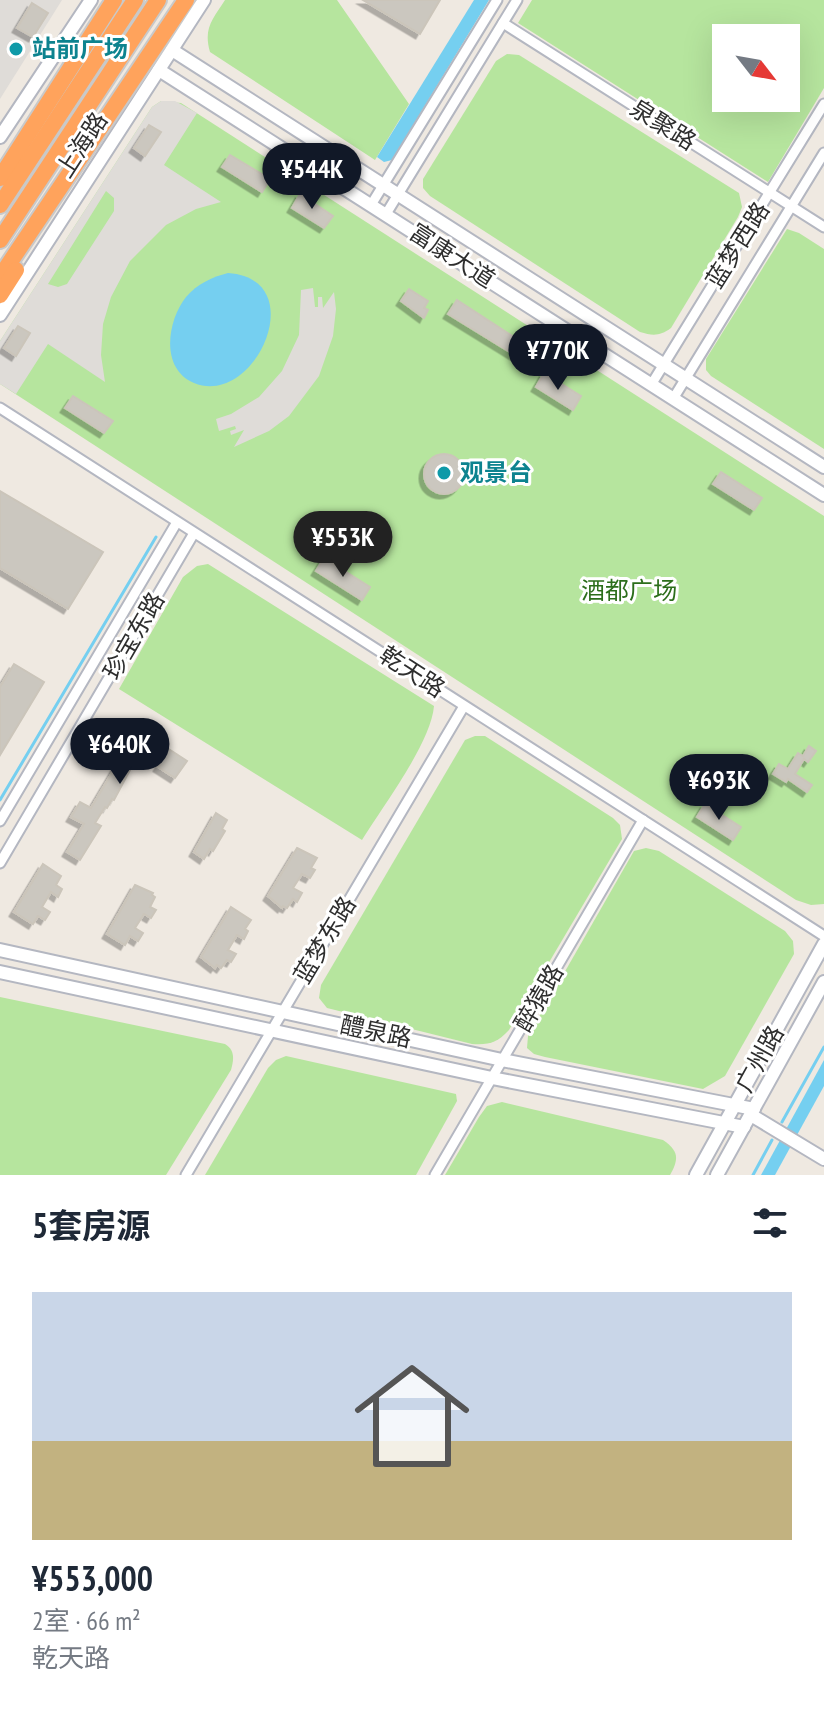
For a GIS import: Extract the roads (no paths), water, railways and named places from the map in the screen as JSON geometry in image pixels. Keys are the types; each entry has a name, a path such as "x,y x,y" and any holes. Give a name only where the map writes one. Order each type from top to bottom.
{"highway":[{"path":"0,178 114,0"},
{"name":"上海路","path":"0,205 135,0"},
{"name":"上海路","path":"0,240 158,0"},
{"path":"0,277 186,0"},
{"path":"0,295 22,261 44,211"}],"street":[{"path":"0,137 91,0"},
{"name":"上海路","path":"0,315 204,0"},
{"path":"371,205 497,0"},
{"path":"386,214 517,0"},
{"name":"泉聚路","path":"503,23 824,227"},
{"name":"富康大道","path":"172,50 824,467"},
{"name":"富康大道","path":"159,70 824,495"},
{"name":"蓝梦西路","path":"651,385 824,104"},
{"name":"蓝梦西路","path":"673,399 824,153"},
{"name":"乾天路","path":"0,408 824,936"},
{"name":"珍宝东路","path":"0,821 177,522"},
{"name":"珍宝东路","path":"0,863 194,533"},
{"name":"蓝梦东路","path":"186,1175 464,706"},
{"name":"醉猿路","path":"435,1175 643,820"},
{"name":"广州路","path":"696,1175 824,944"},
{"name":"醴泉路","path":"0,950 502,1060 734,1106 752,1112 824,1159"},
{"name":"醴泉路","path":"0,972 492,1078 744,1127"},
{"name":"广州路","path":"717,1175 824,982"}],"water":[{"path":"474,0 489,0 392,160 384,162 377,157"},
{"path":"228,273 253,280 267,296 271,317 266,340 254,361 237,377 216,386 194,383 183,376 172,356 170,344 174,319 179,307 195,288"},
{"path":"824,1060 824,1086 775,1175 761,1175"}],"waterway":[{"path":"0,800 156,537"},
{"path":"782,1122 824,1047"},
{"path":"753,1175 772,1140"}],"place":[{"name":"站前广场","path":"16,49"},
{"name":"观景台","path":"444,473"}],"park label":[{"name":"酒都广场","path":"629,591"}]}
